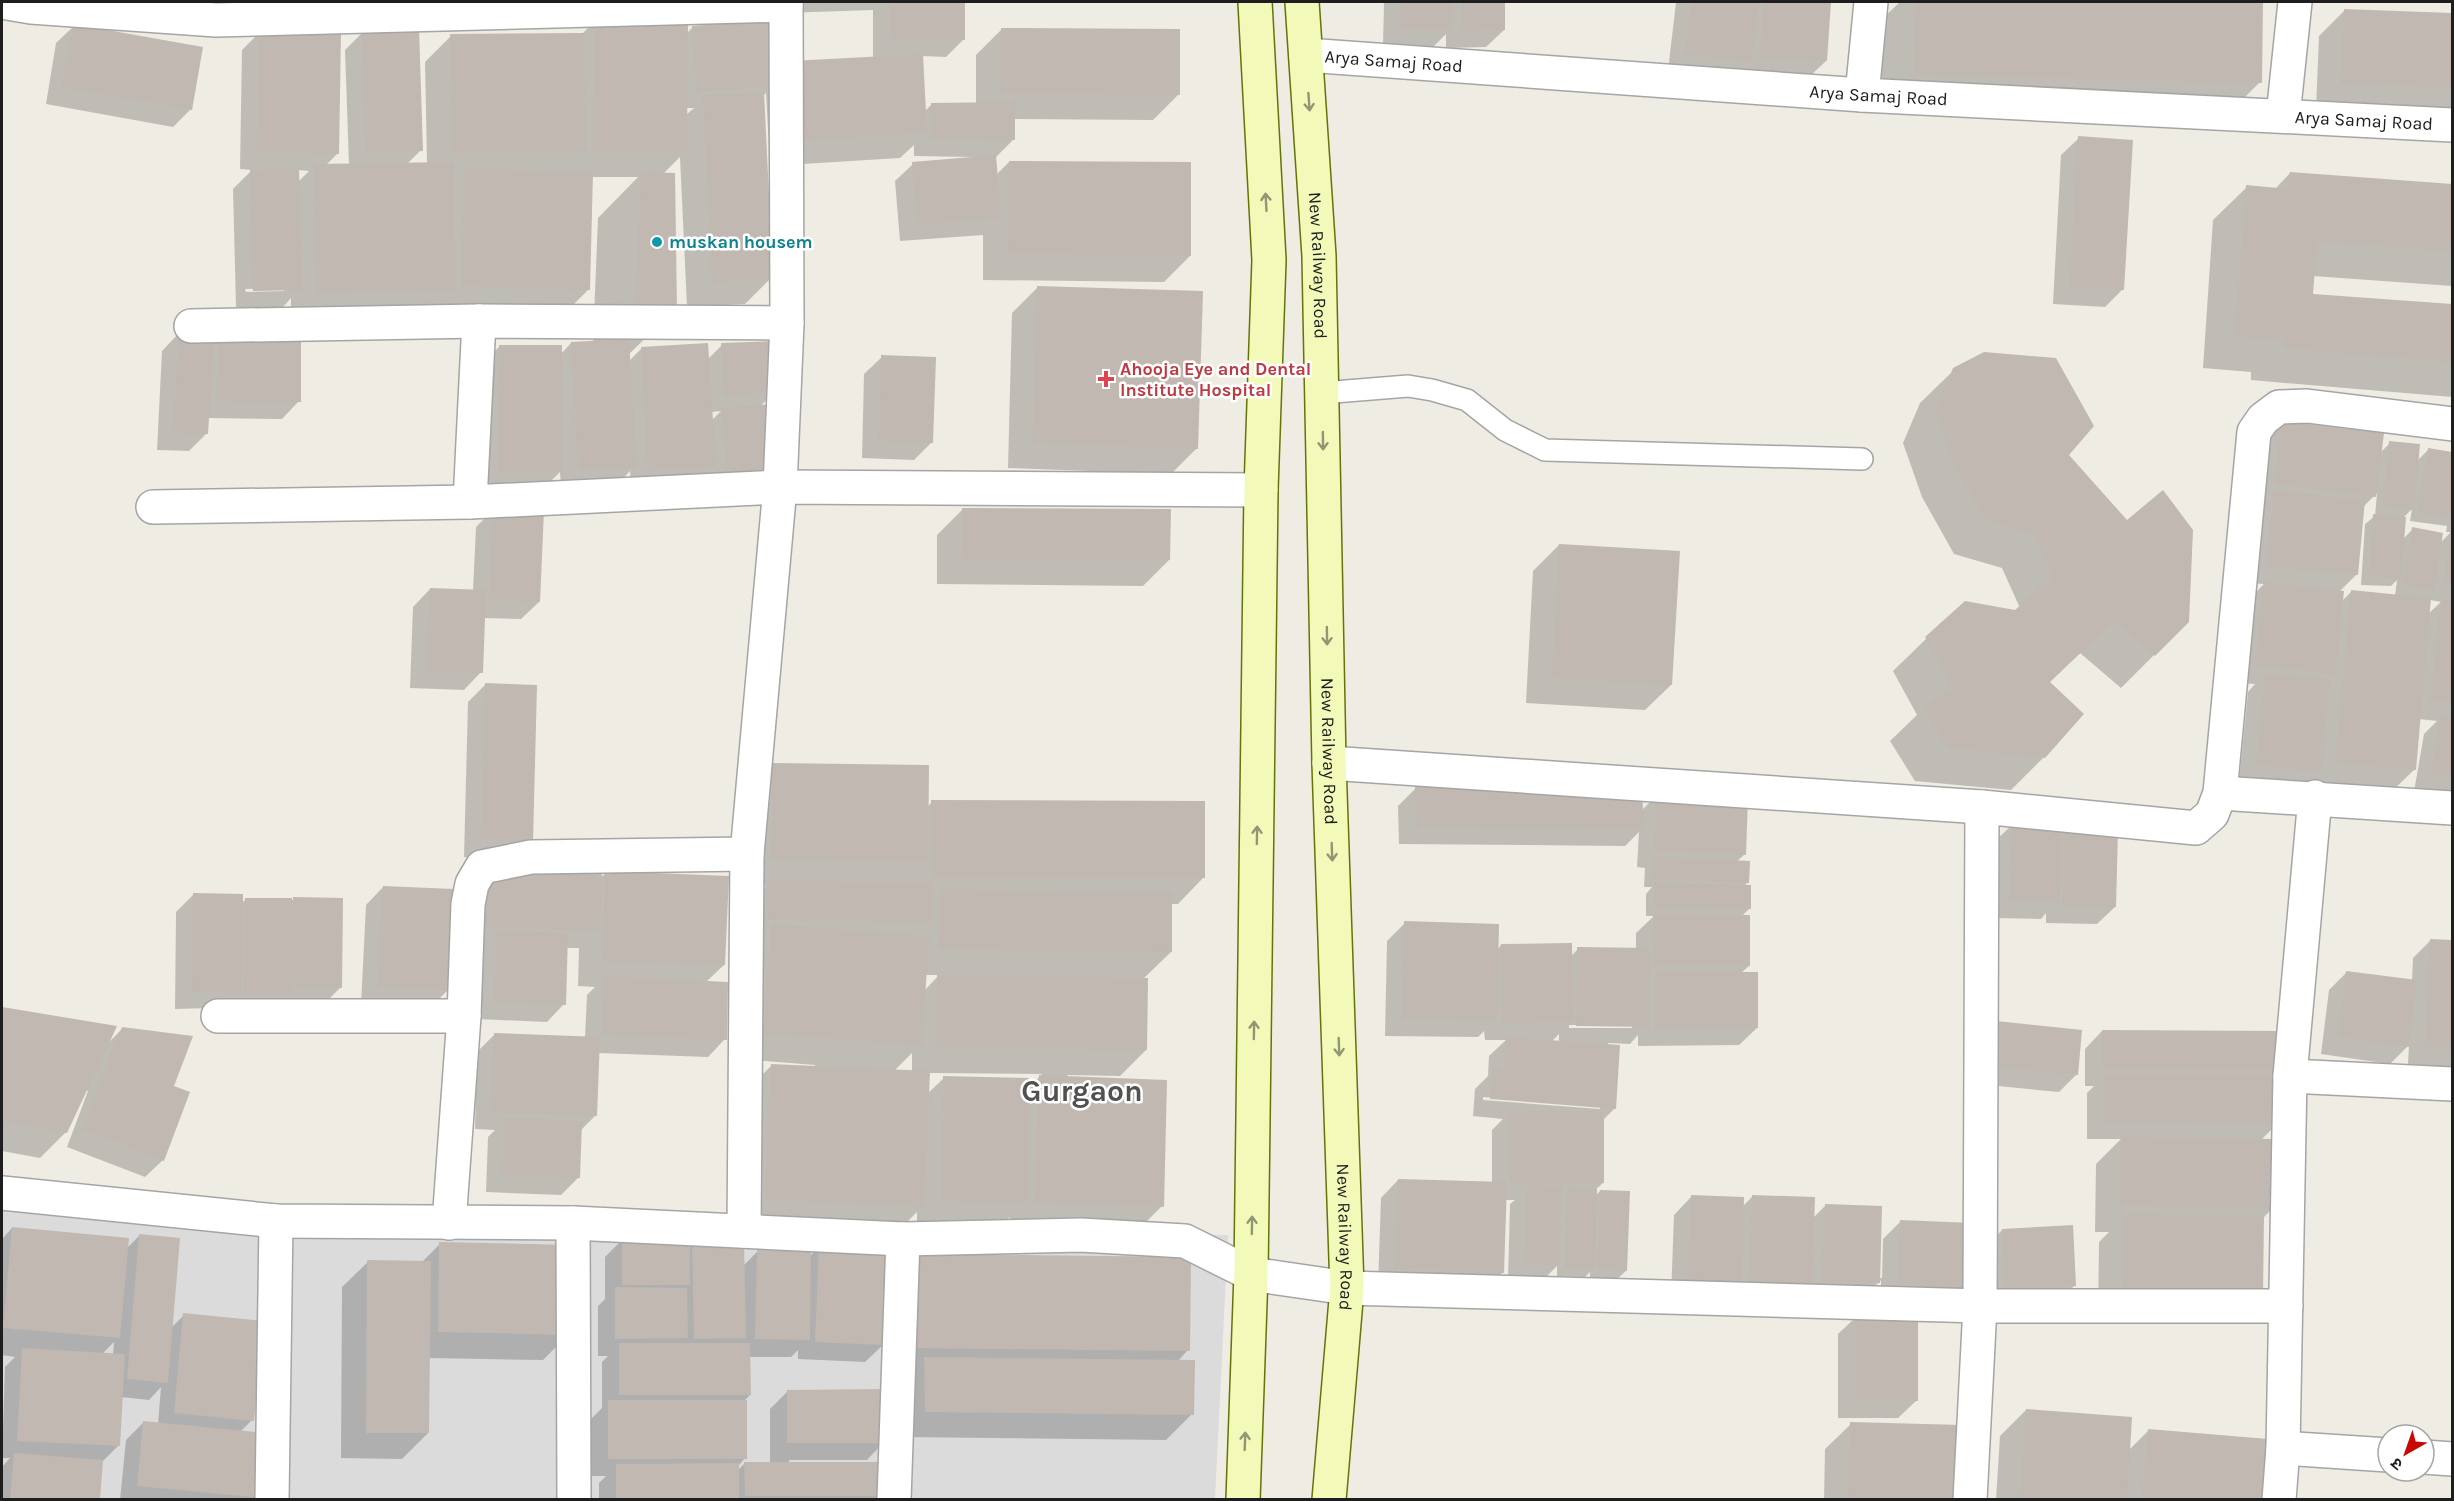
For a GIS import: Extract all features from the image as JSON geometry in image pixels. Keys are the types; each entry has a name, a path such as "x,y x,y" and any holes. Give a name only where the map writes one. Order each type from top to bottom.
{"main road":[{"path":"1243,1500 1251,1274 1261,490 1269,260 1255,2"},
{"name":"New Railway Road","path":"1302,2 1319,256 1329,764 1347,1288 1329,1500"}],"street":[{"path":"1862,95 1871,2"},
{"path":"2283,117 2295,2"},
{"path":"21,4 217,11 786,3 787,323 780,487 747,854 744,1232"},
{"name":"Arya Samaj Road","path":"1306,55 1862,95 2452,125"},
{"path":"191,326 479,321 787,323"},
{"path":"470,502 479,321"},
{"path":"1329,764 1982,807 2196,828 2212,814 2220,793 2254,432 2263,419 2279,407 2307,406 2452,424"},
{"path":"153,507 470,502 780,487 1261,490"},
{"path":"2220,793 2315,797 2452,808"},
{"path":"2279,1500 2283,1448 2290,1076 2315,797"},
{"path":"1970,1500 1980,1306 1982,807"},
{"path":"449,1223 464,1016 468,904 472,884 482,867 531,856 747,854"},
{"path":"218,1016 464,1016"},
{"path":"2290,1076 2452,1084"},
{"path":"2,1194 276,1221 573,1223 903,1239 1081,1235 1185,1241 1251,1274 1347,1288 1980,1306 2286,1306"},
{"path":"272,1500 276,1221"},
{"path":"573,1223 574,1500"},
{"path":"894,1500 903,1239"},
{"path":"2283,1448 2376,1454"},
{"path":"2436,1458 2452,1459"}],"lane":[{"path":"1322,393 1408,386 1432,390 1467,400 1506,430 1545,450 1862,459"}],"shaded area":[{"path":"2,1204 595,1230 1228,1235 1215,1499 2,1499"}],"building":[{"path":"890,2 965,2 965,40 890,39"},
{"path":"1401,2 1453,2 1452,30 1400,29"},
{"path":"1462,2 1505,2 1505,30 1463,31"},
{"path":"1691,2 1759,2 1752,62 1685,54"},
{"path":"1764,2 1831,2 1827,61 1760,57"},
{"path":"1915,2 2263,2 2262,83 1914,75"},
{"path":"2344,9 2452,13 2452,88 2341,84"},
{"path":"594,19 688,20 687,152 593,151"},
{"path":"770,20 775,86 697,92 692,26"},
{"path":"74,24 203,47 192,110 62,87"},
{"path":"1001,28 1180,29 1180,95 1001,94"},
{"path":"419,29 423,151 366,153 362,31"},
{"path":"259,30 341,32 339,154 257,152"},
{"path":"584,33 586,152 452,153 450,34"},
{"path":"923,54 927,133 796,141 791,61"},
{"path":"764,92 773,279 712,282 703,95"},
{"path":"1015,102 1015,140 931,139 931,103"},
{"path":"2078,136 2133,140 2124,290 2070,287"},
{"path":"996,155 1001,218 917,225 912,162"},
{"path":"1009,161 1191,162 1191,256 1008,254"},
{"path":"454,162 455,290 317,292 314,164"},
{"path":"299,168 302,290 253,291 250,170"},
{"path":"464,168 593,172 590,290 462,286"},
{"name":"muskan housem","path":"641,172 675,173 677,311 636,311"},
{"path":"2290,172 2452,184 2452,251 2317,242 2313,294 2452,304 2452,362 2283,348 2283,340 2235,336 2246,185 2288,189"},
{"path":"1037,286 1203,291 1198,449 1033,443"},
{"path":"179,332 214,334 208,434 173,433"},
{"path":"218,333 301,334 301,402 217,401"},
{"path":"629,339 636,468 578,470 571,342"},
{"path":"774,341 777,392 724,395 721,343"},
{"path":"708,343 716,467 648,471 641,347"},
{"path":"499,345 562,345 562,472 498,472"},
{"path":"1984,352 2056,358 2094,426 2069,455 2127,520 2163,490 2193,530 2189,622 2155,656 2114,621 2050,682 2084,714 2045,758 1948,748 1923,707 1952,687 1925,637 1965,601 2015,610 2053,576 2035,535 1987,521 1954,464 1936,409 1953,368"},
{"path":"881,355 936,357 933,443 879,441"},
{"path":"773,404 778,476 728,479 722,408"},
{"path":"2282,421 2384,433 2376,497 2275,484"},
{"path":"2389,441 2420,444 2414,510 2383,507"},
{"path":"2428,448 2452,452 2452,517 2418,512"},
{"path":"2274,491 2365,500 2358,575 2266,566"},
{"path":"493,508 544,510 540,602 489,600"},
{"path":"962,508 1171,509 1170,560 962,559"},
{"path":"2373,514 2406,517 2401,579 2369,576"},
{"path":"2412,527 2443,533 2434,591 2403,585"},
{"path":"2450,531 2452,531 2452,584 2445,583"},
{"path":"1559,544 1680,551 1672,685 1552,678"},
{"path":"2264,582 2344,591 2335,674 2255,665"},
{"path":"430,588 486,590 483,673 427,671"},
{"path":"2351,590 2431,598 2416,770 2335,763"},
{"path":"2441,599 2452,601 2452,703 2430,701"},
{"path":"2265,673 2330,680 2321,772 2256,765"},
{"path":"485,683 537,685 533,842 481,840"},
{"path":"2441,714 2452,717 2452,778 2431,774"},
{"path":"772,763 929,765 928,862 771,860"},
{"path":"1415,786 1642,791 1644,829 1416,827"},
{"path":"1657,793 1748,798 1746,855 1654,850"},
{"path":"931,800 1205,801 1205,878 932,878"},
{"path":"2012,822 2062,824 2060,902 2010,901"},
{"path":"2064,827 2118,829 2116,907 2063,906"},
{"path":"1653,856 1750,861 1749,883 1652,879"},
{"path":"488,867 602,870 600,931 486,927"},
{"path":"605,871 729,876 725,965 603,961"},
{"path":"769,881 933,882 933,922 768,920"},
{"path":"1654,883 1751,885 1751,909 1654,908"},
{"path":"383,886 454,889 450,990 378,988"},
{"path":"940,889 1172,892 1172,952 939,950"},
{"path":"193,893 243,894 242,992 192,992"},
{"path":"293,897 343,898 342,988 293,988"},
{"path":"245,898 292,898 292,992 244,992"},
{"path":"1653,914 1750,915 1750,966 1653,966"},
{"path":"1404,921 1499,924 1497,1020 1402,1019"},
{"path":"771,924 929,936 922,1045 764,1034"},
{"path":"497,930 568,933 566,1005 494,1002"},
{"path":"2430,939 2452,940 2452,1049 2425,1047"},
{"path":"1572,943 1573,1022 1502,1023 1501,944"},
{"path":"1577,947 1650,948 1649,1027 1576,1026"},
{"path":"2346,971 2417,980 2409,1047 2338,1037"},
{"path":"1655,972 1758,972 1758,1028 1655,1029"},
{"path":"937,975 1148,978 1147,1050 937,1047"},
{"path":"604,976 728,982 727,1040 602,1035"},
{"path":"2,1007 117,1026 67,1133 2,1121"},
{"path":"1987,1020 2082,1030 2078,1075 1983,1066"},
{"path":"122,1027 193,1036 174,1086 190,1092 164,1161 83,1129"},
{"path":"2102,1030 2282,1031 2283,1070 2102,1069"},
{"path":"494,1033 600,1037 597,1116 492,1112"},
{"path":"1506,1037 1620,1045 1616,1109 1490,1099 1492,1069 1504,1070"},
{"path":"771,1064 930,1071 924,1207 765,1199"},
{"path":"2104,1074 2280,1074 2280,1123 2104,1122"},
{"path":"1039,1075 1167,1080 1164,1207 1035,1203"},
{"path":"943,1076 1029,1078 1028,1202 942,1201"},
{"path":"1509,1111 1604,1111 1604,1183 1509,1183"},
{"path":"505,1118 582,1121 580,1178 503,1175"},
{"path":"2121,1137 2275,1139 2274,1209 2121,1206"},
{"path":"1398,1179 1507,1182 1504,1273 1395,1269"},
{"path":"1527,1185 1562,1186 1560,1265 1525,1264"},
{"path":"1567,1188 1597,1189 1595,1269 1565,1268"},
{"path":"1600,1190 1630,1191 1627,1271 1598,1270"},
{"path":"1691,1195 1744,1197 1742,1282 1688,1280"},
{"path":"1752,1195 1815,1197 1812,1286 1749,1284"},
{"path":"1825,1204 1882,1206 1880,1283 1822,1282"},
{"path":"2124,1214 2264,1217 2263,1295 2123,1292"},
{"path":"1900,1220 1973,1223 1970,1288 1898,1284"},
{"path":"2073,1225 2076,1286 2005,1289 2002,1229"},
{"path":"12,1227 129,1238 120,1338 3,1328"},
{"path":"139,1234 180,1238 168,1383 127,1379"},
{"path":"622,1238 690,1238 690,1285 622,1285"},
{"path":"439,1242 572,1245 571,1335 438,1332"},
{"path":"744,1242 746,1338 694,1339 692,1243"},
{"path":"819,1245 888,1249 884,1345 815,1342"},
{"path":"757,1250 811,1251 810,1340 755,1339"},
{"path":"914,1254 1191,1257 1190,1351 914,1348"},
{"path":"367,1260 431,1261 429,1433 366,1433"},
{"path":"615,1287 687,1288 688,1338 615,1339"},
{"path":"183,1313 263,1321 254,1421 174,1413"},
{"path":"1855,1315 1918,1316 1918,1401 1855,1401"},
{"path":"619,1343 750,1343 751,1395 619,1395"},
{"path":"22,1348 125,1354 120,1446 17,1441"},
{"path":"924,1357 1195,1360 1194,1415 925,1412"},
{"path":"885,1389 886,1443 787,1443 787,1390"},
{"path":"608,1400 747,1400 747,1459 608,1459"},
{"path":"2026,1409 2132,1417 2127,1500 2020,1500"},
{"path":"143,1421 266,1433 260,1498 137,1486"},
{"path":"1850,1422 1962,1425 1960,1500 1848,1500"},
{"path":"2148,1429 2268,1439 2263,1500 2142,1500"},
{"path":"14,1453 103,1460 100,1500 10,1500"},
{"path":"744,1462 886,1462 887,1496 745,1496"},
{"path":"739,1463 739,1500 616,1500 616,1464"}],"place":[{"name":"muskan housem","path":"657,242"},
{"name":"Ahooja Eye and Dental Institute Hospital","path":"1106,379"}],"district":[{"name":"Gurgaon","path":"1082,1091"}]}
